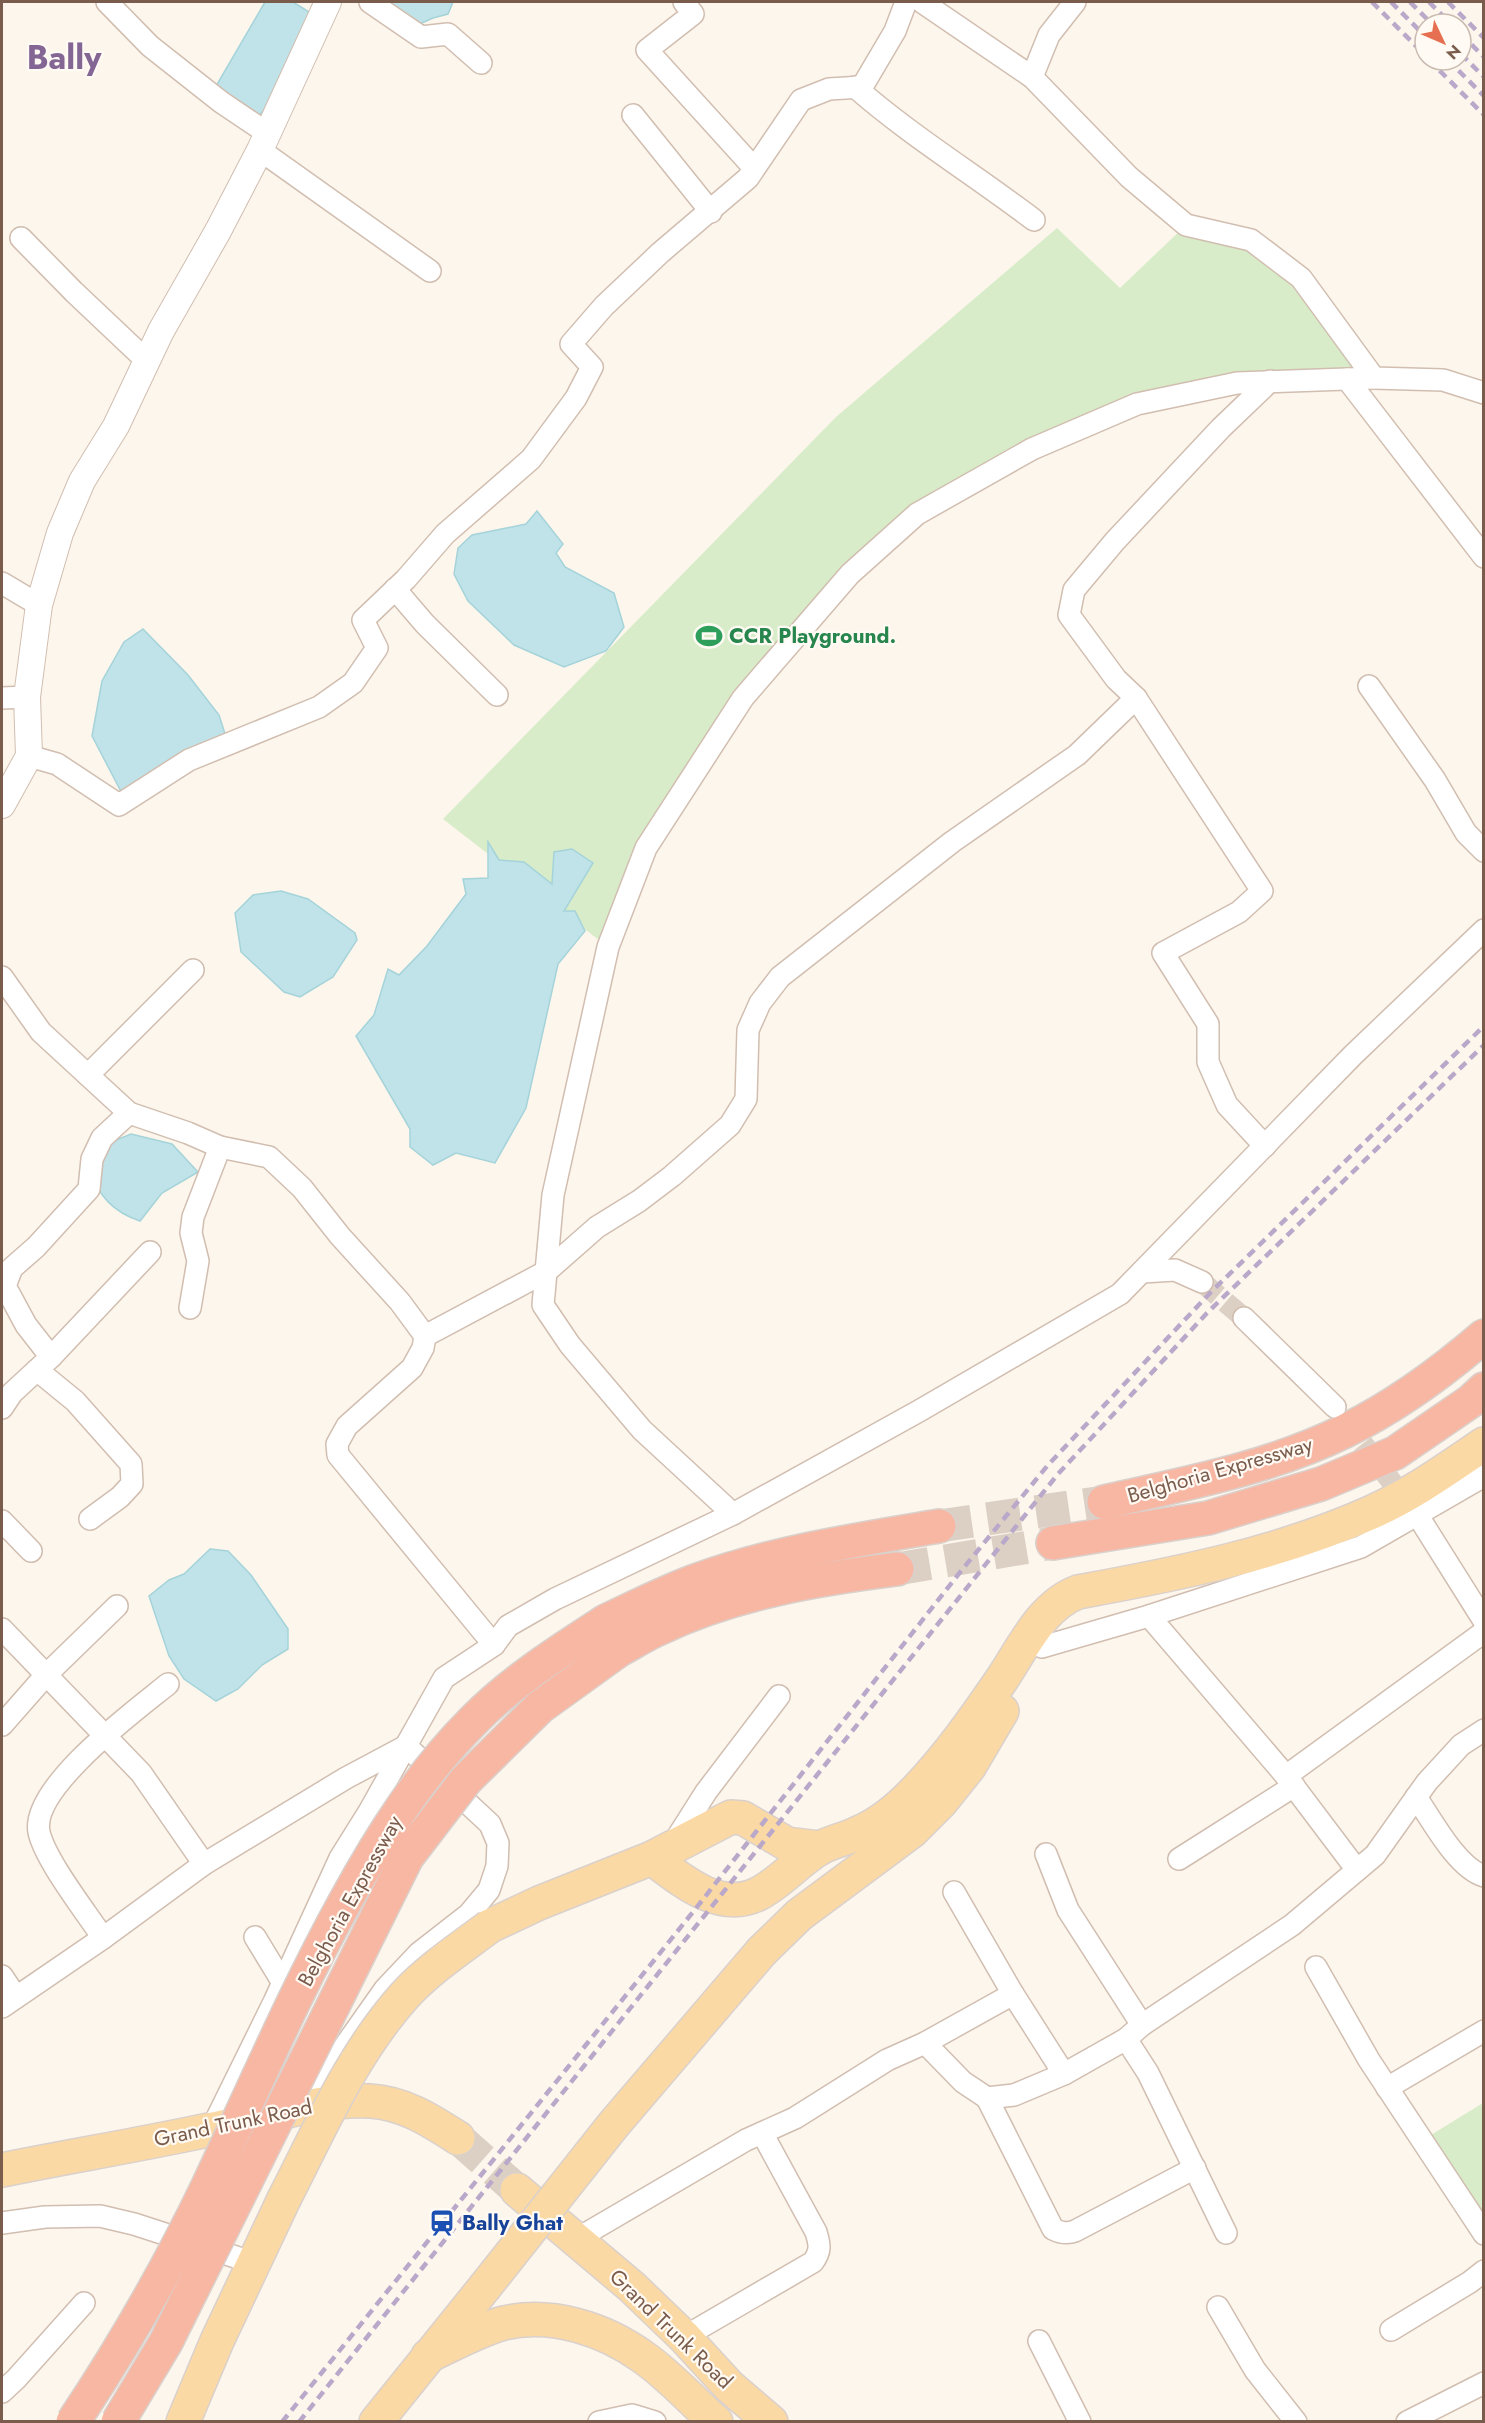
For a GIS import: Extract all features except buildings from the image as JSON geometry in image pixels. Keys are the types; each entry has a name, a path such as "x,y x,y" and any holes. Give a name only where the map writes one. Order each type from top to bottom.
{"highway":[{"name":"Belghoria Expressway","path":"1104,1502 1225,1473 1291,1453 1344,1432 1397,1402 1442,1372 1484,1336"},
{"name":"Belghoria Expressway","path":"1053,1543 1208,1518 1321,1484 1395,1454 1471,1401 1484,1389"},
{"name":"Belghoria Expressway","path":"118,2421 171,2332 407,1857 466,1780 613,1635 699,1580 753,1563 816,1548 939,1526"},
{"name":"Belghoria Expressway","path":"73,2421 110,2367 206,2190 283,2022 379,1840 428,1772 473,1720 540,1664 613,1635 669,1624 698,1612 745,1598 845,1575 897,1569"}],"main road":[{"path":"376,2421 614,2124 762,1951 799,1915 912,1831 940,1803 969,1767 1027,1641 1054,1606 1065,1597 1206,1567 1298,1540 1371,1513 1431,1480 1484,1443"},
{"path":"661,1853 686,1884 719,1899 732,1900 758,1894 820,1848 861,1833 890,1814 916,1790 1064,1620 1099,1588"},
{"path":"183,2421 284,2199 353,2066 384,2021 407,1994 438,1964 490,1926 661,1853 730,1817 743,1818 787,1844 820,1848"},
{"name":"Grand Trunk Road","path":"2,2170 342,2102 370,2101 399,2105 426,2117 458,2138"},
{"name":"Grand Trunk Road","path":"516,2190 632,2287 684,2337 729,2386 771,2421"},
{"path":"428,2356 483,2331 517,2321 554,2320 582,2326 616,2339 645,2358 716,2421"}],"street":[{"path":"107,2 150,46 221,102 264,142 430,271"},
{"path":"370,2 422,37 448,34 481,63"},
{"path":"684,2 693,14 647,50 754,168"},
{"path":"29,756 57,764 119,805 189,760 319,706 353,683 377,648 363,620 445,534 531,459 576,398 592,367 571,344 604,306 660,253 711,212 748,178 801,100 829,89 862,87 895,31 906,2"},
{"path":"922,2 1032,77 1129,177 1186,225 1251,240 1301,278 1374,378"},
{"path":"1032,77 1049,35 1075,2"},
{"path":"2,805 29,756 27,698 39,605 60,533 82,481 116,426 161,331 218,231 264,142 321,4"},
{"path":"855,87 890,118 944,153 1034,220"},
{"path":"633,115 711,212"},
{"path":"21,238 43,262 147,361"},
{"path":"732,1514 642,1430 570,1345 543,1305 553,1195 608,948 646,848 743,698 850,574 917,514 1032,449 1137,404 1237,383 1270,381 1374,378 1443,380 1484,393"},
{"path":"1347,379 1484,557"},
{"path":"1265,1146 1227,1105 1208,1062 1208,1024 1163,953 1239,912 1262,891 1136,698 1116,679 1069,615 1074,590 1167,483 1270,381"},
{"path":"2,583 39,605"},
{"path":"395,589 425,624 497,695"},
{"path":"1369,686 1435,780 1466,833 1484,851"},
{"path":"2,698 27,698"},
{"path":"425,1336 546,1271 597,1227 639,1202 672,1176 730,1125 746,1099 748,1030 760,1003 780,976 952,842 1077,755 1136,698"},
{"path":"211,2130 283,1983 340,1858 444,1678 494,1646 508,1626 555,1599 732,1514 919,1411 1120,1294 1353,1055 1484,930"},
{"path":"88,1075 192,970"},
{"path":"2,977 41,1032 129,1113 188,1133 220,1147 269,1157 302,1188 340,1236 400,1302 425,1336 423,1348 412,1368 377,1402 347,1426 337,1444 338,1455 494,1646"},
{"path":"90,1520 120,1497 132,1484 131,1464 44,1364 5,1286 12,1268 36,1247 90,1189 92,1159 102,1138 129,1113"},
{"path":"190,1308 198,1261 191,1233 194,1217 220,1147"},
{"path":"5,1395 44,1364 150,1252"},
{"path":"1142,1272 1175,1270 1202,1282"},
{"path":"1244,1318 1335,1407"},
{"path":"1042,1647 1149,1616 1361,1547 1484,1476"},
{"path":"1418,1516 1475,1586 1484,1621"},
{"path":"2,1521 31,1551"},
{"path":"2,1725 46,1675 117,1606"},
{"path":"1149,1616 1290,1781 1357,1870"},
{"path":"2,1629 141,1773 204,1864"},
{"path":"1179,1859 1290,1781 1484,1632"},
{"path":"103,1938 51,1858 39,1831 40,1812 50,1791 105,1734 168,1684"},
{"path":"661,1853 779,1696"},
{"path":"987,2098 1014,2095 1064,2073 1126,2039 1142,2025 1292,1925 1375,1855 1427,1782 1461,1745 1484,1730"},
{"path":"2,1976 9,2002 103,1938 204,1864 346,1778 406,1746"},
{"path":"309,2108 336,2057 385,1989 419,1953 469,1914 489,1890 497,1866 498,1843 490,1824 406,1746"},
{"path":"1416,1797 1459,1858 1475,1874 1484,1876"},
{"path":"1046,1854 1068,1910 1142,2025"},
{"path":"954,1892 1013,1994 1064,2073"},
{"path":"255,1937 283,1983"},
{"path":"1316,1967 1387,2088 1484,2234"},
{"path":"575,2240 746,2140 795,2118 887,2060 925,2043 1013,1994"},
{"path":"1387,2088 1484,2031"},
{"path":"1126,2039 1148,2073 1226,2233"},
{"path":"925,2043 963,2082 987,2098 1053,2229 1060,2233 1068,2234 1075,2231 1195,2168"},
{"path":"684,2337 813,2262 819,2253 820,2244 816,2232 762,2133"},
{"path":"2,2223 45,2217 100,2216 134,2224 254,2263"},
{"path":"1391,2330 1484,2271"},
{"path":"2,2392 84,2303"},
{"path":"1218,2307 1255,2370 1296,2421"},
{"path":"1039,2341 1080,2421"},
{"path":"1407,2421 1484,2383"},
{"path":"599,2421 632,2415 655,2421"}],"green space":[{"name":"CCR Playground.","path":"1186,225 1251,240 1301,278 1374,378 1137,404 917,514 743,698 646,848 608,947 443,819 836,417 1057,228 1120,288"},
{"path":"1483,2103 1483,2225 1426,2138"}],"water":[{"path":"265,2 293,2 314,15 269,107 257,116 212,93"},
{"path":"374,2 453,2 448,14 411,28"},
{"path":"537,511 563,544 556,553 565,567 614,593 624,627 606,651 564,667 514,645 468,601 454,574 458,548 472,535 526,524"},
{"path":"143,629 188,675 219,715 228,743 127,803 92,736 102,681 124,642"},
{"path":"488,842 499,860 524,862 552,884 554,852 572,849 593,863 564,911 575,911 585,931 558,964 526,1108 495,1163 456,1153 433,1165 410,1147 410,1129 356,1036 374,1015 388,969 399,975 427,946 466,894 463,879 488,878"},
{"path":"281,891 308,899 355,933 357,940 333,977 300,997 284,992 241,952 235,913 253,895"},
{"path":"131,1134 172,1144 198,1172 162,1193 140,1221 122,1213 108,1202 97,1188 89,1170 106,1144"},
{"path":"210,1549 228,1551 251,1575 288,1629 288,1649 262,1665 238,1689 216,1701 184,1679 169,1656 149,1596 169,1580 184,1574"}],"tunnel":[{"path":"1202,1282 1244,1318"},
{"path":"1344,1419 1410,1506"},
{"path":"939,1526 1104,1502"},
{"path":"897,1569 1053,1543"},
{"path":"458,2138 517,2190"}],"railway":[{"path":"1372,2 1413,43"},
{"path":"1391,2 1413,24"},
{"path":"1410,2 1420,12"},
{"path":"1429,2 1439,12"},
{"path":"1448,2 1484,38"},
{"path":"1473,46 1484,57"},
{"path":"1473,66 1484,77"},
{"path":"1441,72 1484,115"},
{"path":"1460,72 1484,96"},
{"path":"282,2422 693,1912 961,1571 1048,1465 1211,1292 1484,1026"},
{"path":"299,2422 1058,1474 1207,1313 1484,1045"}],"place":[{"name":"CCR Playground.","path":"709,636"},
{"name":"Bally Ghat","path":"442,2223"}],"district":[{"name":"Bally","path":"64,57"}]}
